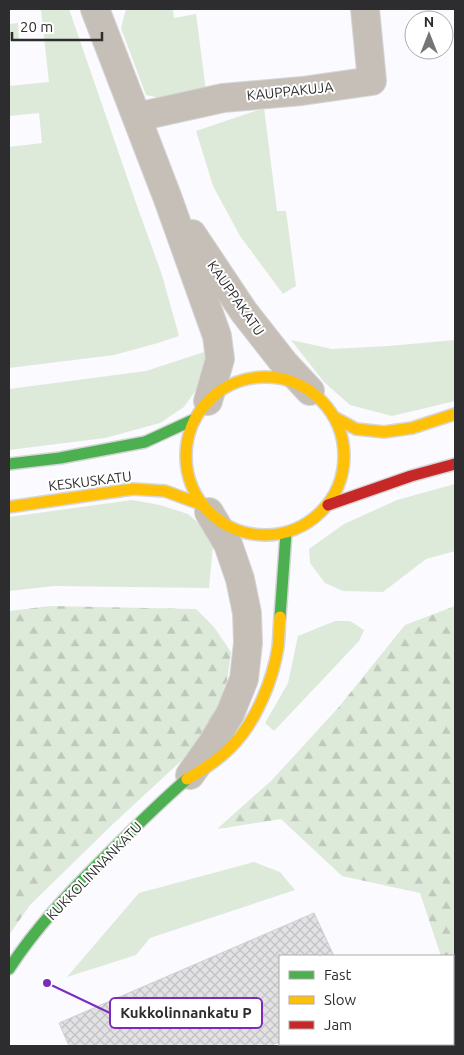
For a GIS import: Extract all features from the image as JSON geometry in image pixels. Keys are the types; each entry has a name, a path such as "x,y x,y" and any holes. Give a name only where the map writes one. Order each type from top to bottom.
{"main road":[{"path":"265,377 281,379 310,391 323,402 334,416 341,434 344,452 343,471 337,489 328,505 309,522 286,533 264,535 240,532 220,522 206,509 191,486 186,464 187,440 201,410 220,391 234,383 249,379 265,377"},
{"name":"KESKUSKATU","path":"9,464 60,458 145,442 201,410"},
{"path":"334,416 356,429 384,432 412,428 455,414"},
{"path":"328,505 411,476 455,464"},
{"name":"KESKUSKATU","path":"9,507 133,489 165,491 206,509"},
{"name":"KUKKOLINNANKATU","path":"9,969 23,947 70,892 186,780 204,769 233,745 247,727 270,681 278,648 286,533"}],"street":[{"name":"KAUPPAKATU","path":"95,9 138,117 217,336 220,359 201,410"},
{"name":"KAUPPAKUJA","path":"138,117 223,98 302,91 372,81 365,9"},
{"name":"KAUPPAKATU","path":"168,199 244,312 284,363 310,391"},
{"name":"KUKKOLINNANKATU","path":"186,780 212,744 230,714 244,679 248,643 247,613 240,579 228,544 206,509"}],"green space":[{"path":"69,9 162,275 179,336 114,355 9,368 9,147 42,143 39,113 9,116 9,86 49,82 41,10"},
{"path":"126,9 173,9 174,18 196,14 206,91 171,100 146,95 121,28"},
{"path":"18,23 19,39 9,40 9,24"},
{"path":"264,108 277,211 286,211 296,286 283,294 240,236 213,186 196,131"},
{"path":"291,340 332,349 455,340 455,401 392,416 350,405 324,382"},
{"path":"207,351 200,384 184,407 160,423 105,438 9,450 9,389 146,371"},
{"path":"455,484 455,551 426,559 383,592 343,591 325,583 310,563 309,549 344,524 397,500"},
{"path":"132,500 160,505 188,514 202,526 213,545 209,588 54,586 9,591 9,517"},
{"path":"50,606 196,609 214,627 231,652 227,681 208,730 180,762 30,905 9,935 9,611"},
{"path":"455,606 455,1010 454,955 441,955 420,893 342,876 281,819 217,829 271,781 338,708 405,625"},
{"path":"335,621 350,621 364,630 359,641 274,731 265,723 288,683 298,636"},
{"path":"254,862 280,872 295,890 150,938 136,955 67,977 139,893"}],"building":[{"path":"314,913 334,955 279,955 279,1042 269,1046 69,1046 59,1023"}],"traffic: fast":[{"path":"9,464 60,458 145,442 195,419"},
{"path":"280,617 286,533"},
{"path":"9,969 42,924 67,896 187,779"}],"traffic: slow":[{"path":"265,377 295,383 309,390 321,400 331,412 338,426 344,456 338,486 331,500 321,512 309,522 295,529 265,535 235,529 221,522 209,512 199,500 192,486 186,456 192,426 199,412 209,400 221,390 235,383 265,377"},
{"path":"334,417 356,429 384,432 412,428 455,414"},
{"path":"9,507 133,489 165,491 203,505"},
{"path":"187,779 211,764 228,750 241,735 256,712 268,686 276,660 280,617"}],"traffic: jam":[{"path":"328,505 411,476 455,464"}],"place":[{"name":"Kukkolinnankatu P","path":"47,983"}]}
